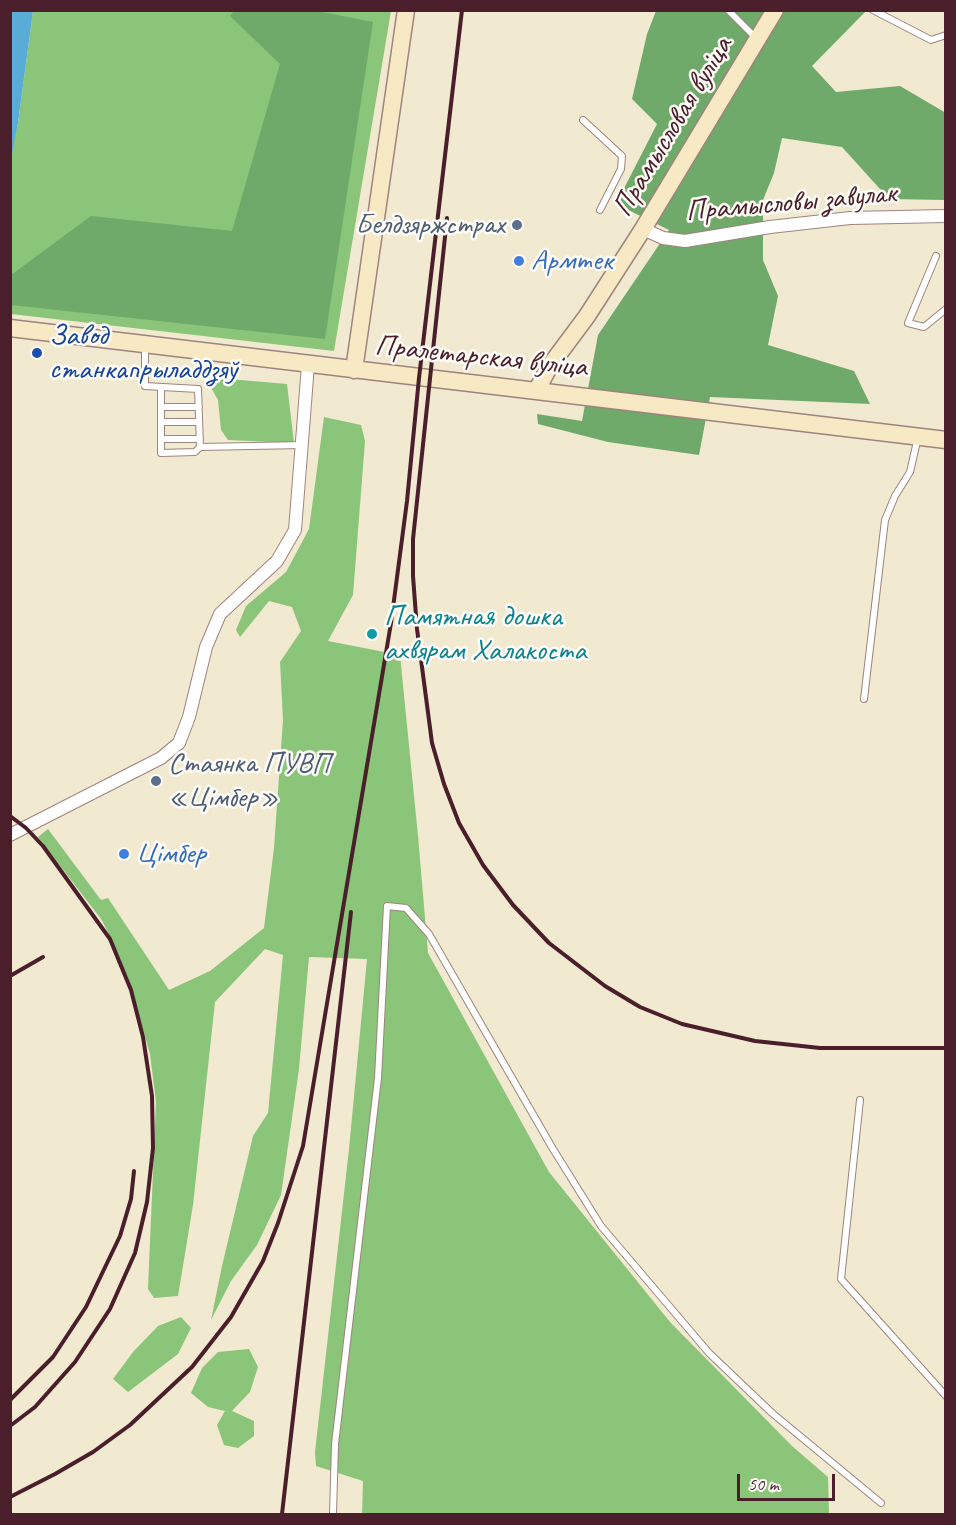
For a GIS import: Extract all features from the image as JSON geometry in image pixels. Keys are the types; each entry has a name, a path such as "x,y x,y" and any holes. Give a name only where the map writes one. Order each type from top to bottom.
{"main road":[{"path":"354,370 406,10"},
{"name":"Прамысловая вуліца","path":"537,390 549,367 587,316 643,229 775,10"},
{"name":"Пралетарская вуліца","path":"10,328 945,440"}],"street":[{"name":"Прамысловы завулак","path":"643,229 663,238 685,241 770,227 850,218 945,216"},
{"path":"10,835 161,758 179,743 189,717 206,647 220,614 277,561 295,530 308,364"}],"lane":[{"path":"728,10 757,39"},
{"path":"873,10 931,40 945,34"},
{"path":"584,120 622,156 621,169 600,210"},
{"path":"936,256 908,323 924,327 945,309"},
{"path":"145,343 145,386 198,389 200,447"},
{"path":"161,387 161,453 195,452 200,447 303,445"},
{"path":"161,407 199,407"},
{"path":"161,422 199,422"},
{"path":"864,699 885,520 895,496 910,472 919,436"},
{"path":"161,439 200,439"},
{"path":"333,1515 335,1444 378,1078 387,906 405,908 429,934 553,1149 601,1226 709,1353 772,1413 880,1503"},
{"path":"860,1100 841,1279 945,1395"}],"green space":[{"path":"312,10 373,22 325,339 11,305 11,275 91,216 232,231 280,64 230,16 234,11"},
{"path":"33,11 391,11 334,351 11,314 10,158 18,123"},
{"path":"656,11 866,11 812,66 836,92 900,86 946,113 945,200 889,199 842,147 782,138 774,173 763,200 763,260 778,296 768,345 854,371 870,404 710,397 699,455 608,442 538,424 537,414 582,421 598,335 669,230 616,204 657,124 632,99 647,34"},
{"path":"205,377 287,384 294,443 228,440 221,430 218,400"},
{"path":"324,417 361,425 365,441 353,595 328,641 400,655 428,953 549,1172 670,1322 792,1446 828,1477 829,1514 362,1514 363,1481 316,1466 315,1452 349,1149 367,959 309,957 299,1069 281,1195 257,1245 231,1281 211,1320 253,1136 268,1113 283,955 265,949 215,1002 193,1205 178,1296 154,1298 148,1289 156,1102 150,1054 129,980 108,932 101,919 38,837 48,829 101,900 108,898 169,990 210,971 264,928 274,848 283,720 280,662 301,631 292,607 269,601 240,637 236,630 246,606 286,572 309,529"},
{"path":"181,1317 191,1328 178,1354 128,1392 113,1379 133,1352 158,1326"},
{"path":"249,1349 258,1367 250,1392 232,1411 254,1421 254,1436 238,1448 224,1445 217,1425 225,1411 208,1407 191,1393 202,1368 218,1352"}],"water":[{"path":"11,10 33,11 11,158"}],"railway":[{"path":"10,1497 93,1452 130,1425 192,1367 231,1317 263,1261 303,1146 391,623 407,501 462,10"},
{"path":"447,218 413,539 413,576 417,629 432,743 459,823 483,865 513,905 549,943 605,986 640,1007 682,1024 755,1041 820,1048 946,1048"},
{"path":"10,816 26,828 43,846 110,939 131,990 143,1037 152,1096 153,1148 147,1202 135,1253 110,1309 75,1362 35,1407 10,1426"},
{"path":"282,1514 351,912"},
{"path":"10,976 43,957"},
{"path":"10,1400 53,1357 86,1307 120,1236 131,1199 134,1171"}],"place":[{"name":"Белдзяржстрах","path":"517,225"},
{"name":"Армтек","path":"519,261"},
{"name":"Завод станкапрыладдзяў","path":"37,353"},
{"name":"Памятная дошка ахвярам Халакоста","path":"372,634"},
{"name":"Стаянка ПУВП «Цімбер»","path":"156,781"},
{"name":"Цімбер","path":"124,854"}]}
